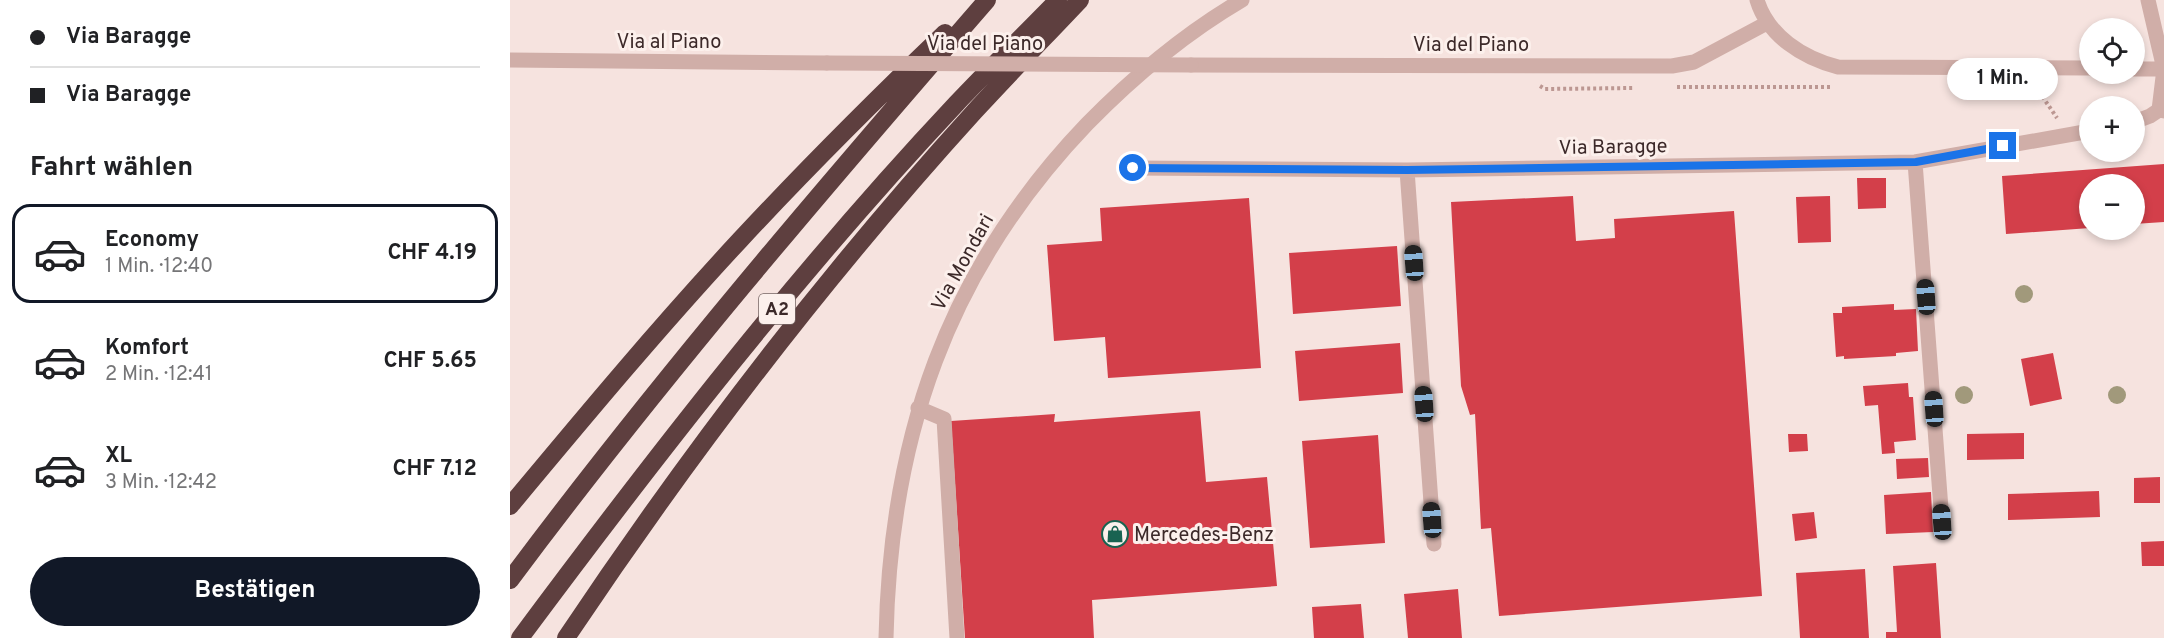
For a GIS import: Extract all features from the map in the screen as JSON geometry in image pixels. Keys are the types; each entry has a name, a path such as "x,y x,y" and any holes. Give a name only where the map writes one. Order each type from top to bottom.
{"highway":[{"path":"510,506 740,240 885,90 978,0"},
{"name":"A2","path":"510,580 610,449 721,311 987,0"},
{"name":"A2","path":"520,638 667,446 800,281 956,104 1058,0"},
{"name":"A2","path":"566,638 663,498 751,378 805,310 974,112 1080,0"}],"street":[{"name":"Via Mondari","path":"886,638 888,588 897,502 918,408 961,300 986,255 1032,187 1055,159 1123,87 1185,37 1242,0"},
{"path":"1757,0 1767,22 1784,40 1809,58 1839,67 2079,68"},
{"path":"2145,118 2161,111 2164,69 2148,0"},
{"name":"Via del Piano","path":"827,63 1686,64 1710,55 1767,22"},
{"name":"Via al Piano","path":"510,60 827,63"},
{"path":"2145,69 2164,69"},
{"name":"Via Baragge","path":"1133,168 1407,170 1916,162 2079,133"},
{"path":"1916,162 1942,522"},
{"path":"1407,170 1434,544"},
{"path":"918,408 944,419 957,638"}],"path":[{"path":"1517,65 1545,89 1637,88"},
{"path":"1672,87 1835,87"},
{"path":"1963,89 2042,96 2070,134"}],"building":[{"path":"2164,164 2164,222 2145,223 2145,174 2079,174 2079,229 2006,234 2002,176"},
{"path":"1857,178 1886,178 1886,208 1858,209"},
{"path":"1573,196 1576,241 1615,238 1614,219 1734,211 1762,596 1499,616 1491,528 1481,529 1475,414 1470,415 1461,386 1451,202"},
{"path":"1830,196 1831,242 1798,243 1796,197"},
{"path":"1249,198 1261,368 1108,378 1105,337 1054,341 1047,245 1102,241 1100,208"},
{"path":"1397,246 1401,306 1293,314 1289,253"},
{"path":"1894,304 1894,310 1916,309 1918,351 1896,353 1896,356 1844,359 1844,356 1836,357 1833,313 1842,313 1842,307"},
{"path":"1400,343 1403,393 1299,401 1295,351"},
{"path":"2053,353 2062,399 2030,406 2021,359"},
{"path":"1908,383 1909,397 1913,397 1916,440 1894,442 1895,453 1882,454 1878,405 1865,406 1863,386"},
{"name":"Mercedes-Benz","path":"1200,411 1206,482 1267,477 1277,586 1092,600 1094,638 965,638 951,421 1055,414 1054,422"},
{"path":"2024,433 2024,459 1967,460 1967,434"},
{"path":"1788,434 1807,434 1808,451 1789,452"},
{"path":"1378,435 1385,543 1310,548 1302,441"},
{"path":"1928,458 1929,477 1897,479 1896,459"},
{"path":"2160,477 2160,503 2134,503 2134,478"},
{"path":"2099,491 2100,517 2008,520 2008,494"},
{"path":"1931,492 1933,532 1886,534 1884,495"},
{"path":"1814,512 1817,538 1795,541 1792,514"},
{"path":"2164,541 2164,566 2142,566 2141,542"},
{"path":"1936,563 1941,638 1886,638 1886,632 1897,632 1893,566"},
{"path":"1865,569 1869,638 1800,638 1796,573"},
{"path":"1458,589 1462,638 1408,638 1404,594"},
{"path":"1361,604 1364,638 1314,638 1312,607"}],"place":[{"name":"Mercedes-Benz","path":"1115,534"}],"route":[{"path":"1133,168 1407,170 1916,162 2003,146"}]}
